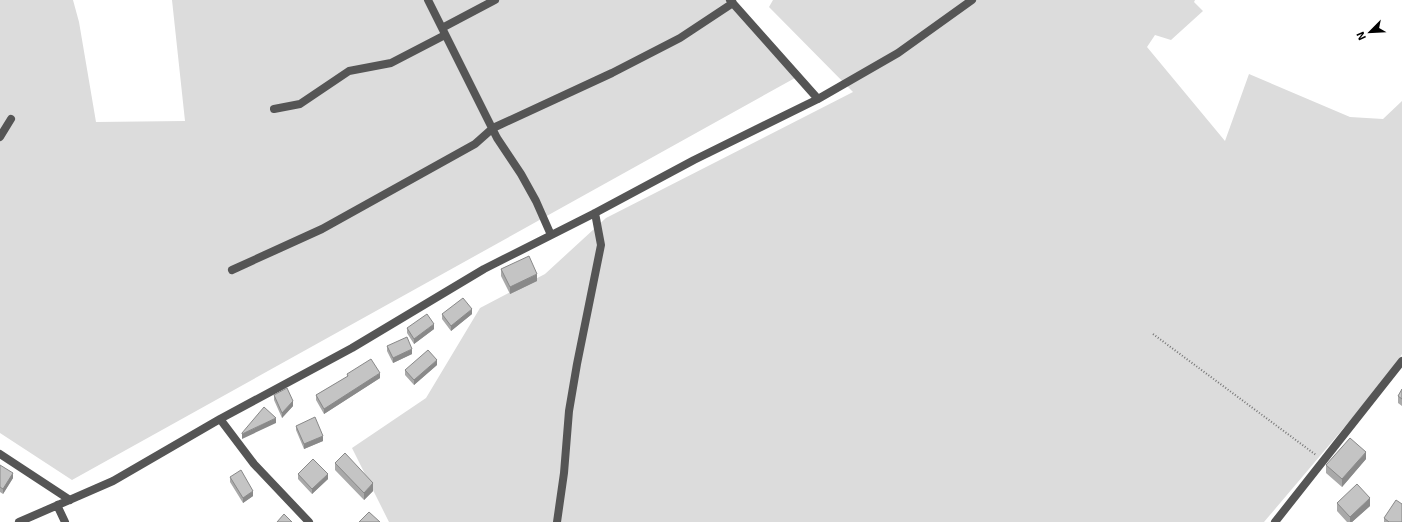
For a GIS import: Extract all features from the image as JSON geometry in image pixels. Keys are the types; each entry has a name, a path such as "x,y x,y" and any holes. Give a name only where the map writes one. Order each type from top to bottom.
{"street":[{"path":"428,0 497,138 521,174 536,201 551,235"},
{"path":"274,109 300,104 349,71 391,63 495,0"},
{"path":"19,522 113,481 220,419 352,348 484,269 694,160 818,99 898,53 972,0"},
{"path":"232,270 336,221 475,144 493,128 612,73 680,38 732,1 818,99"},
{"path":"0,137 11,119"},
{"path":"557,522 564,473 569,411 601,245 595,212"},
{"path":"1275,522 1401,365"},
{"path":"220,419 254,464 309,522"},
{"path":"0,454 70,500"},
{"path":"57,505 64,522"}],"path":[{"path":"1153,334 1324,461"}],"shaded area":[{"path":"0,0 73,0 79,22 96,122 185,121 172,0 734,0 795,78 72,480 0,433"},
{"path":"773,0 1195,0 1194,2 1203,11 1171,40 1155,35 1147,47 1225,141 1249,74 1350,117 1383,119 1402,101 1402,354 1392,371 1264,522 389,522 352,448 426,398 480,308 545,274 606,218 853,92 769,7"}],"building":[{"path":"529,256 537,274 510,287 501,269"},
{"path":"463,298 472,309 451,326 442,314"},
{"path":"427,314 434,324 414,339 407,328"},
{"path":"407,337 412,349 393,358 387,346"},
{"path":"428,350 437,360 414,380 405,370"},
{"path":"371,359 380,373 324,409 316,395 348,376 347,374"},
{"path":"287,388 293,401 282,413 274,395"},
{"path":"1402,389 1402,399 1398,396"},
{"path":"264,407 276,418 242,434 242,433"},
{"path":"315,417 323,436 304,444 296,426"},
{"path":"1350,438 1366,452 1342,479 1326,465"},
{"path":"345,453 373,483 364,493 335,463"},
{"path":"313,459 328,474 312,489 298,474"},
{"path":"0,465 13,473 3,489 0,487"},
{"path":"241,470 253,491 243,498 230,477"},
{"path":"1357,484 1370,498 1350,517 1337,503"},
{"path":"1396,500 1402,504 1402,522 1389,522 1384,518"},
{"path":"369,512 380,522 359,522"},
{"path":"284,514 292,522 277,522"}]}
